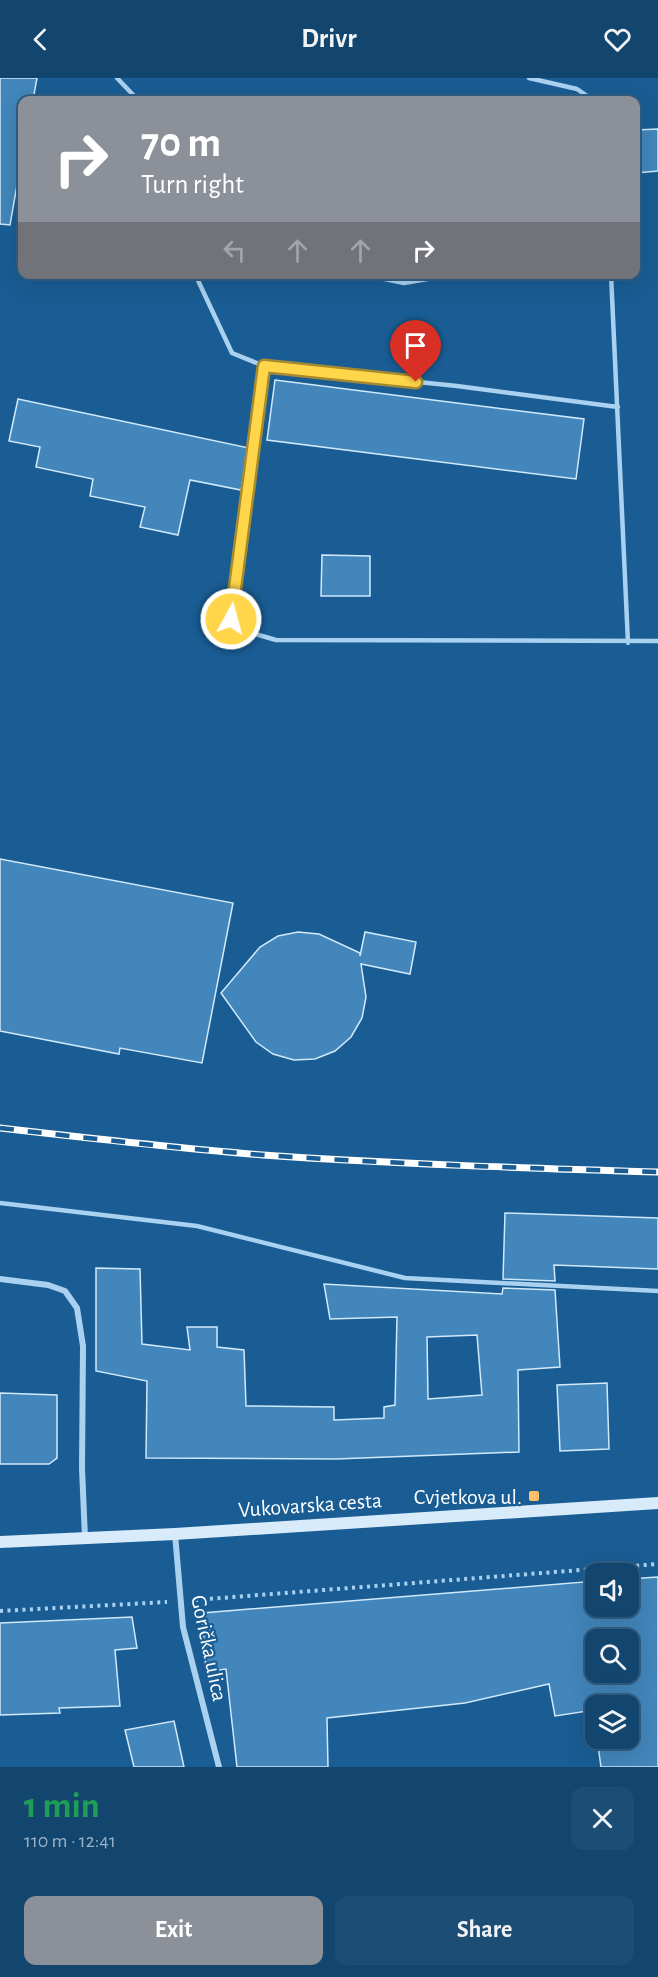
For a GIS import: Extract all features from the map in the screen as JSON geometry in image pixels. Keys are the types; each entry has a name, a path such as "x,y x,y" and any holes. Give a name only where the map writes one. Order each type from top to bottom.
{"main road":[{"name":"Vukovarska cesta","path":"0,1542 175,1534 658,1503"}],"street":[{"path":"0,1279 48,1285 65,1291 77,1308 82,1346 82,1468 85,1539"},
{"name":"Gorička ulica","path":"175,1534 179,1601 185,1635 219,1767"}],"lane":[{"path":"117,78 134,96"},
{"path":"529,78 577,89 587,96"},
{"path":"197,279 232,353 264,366 457,386 618,407"},
{"path":"385,279 404,283 427,279"},
{"path":"611,279 628,643"},
{"path":"264,366 231,619 249,632 276,640 628,643 658,641"},
{"path":"0,1203 197,1226 405,1278 658,1291"}],"path":[{"path":"0,1611 179,1601 658,1564"}],"building":[{"path":"0,78 37,78 34,96 18,96 18,180 10,225 0,224"},
{"path":"658,129 658,171 640,173 640,130"},
{"path":"275,380 584,419 576,479 267,440"},
{"path":"18,399 249,448 241,490 190,480 178,535 140,527 145,507 90,496 93,479 36,467 40,447 9,441"},
{"path":"322,555 370,556 370,596 321,596"},
{"path":"0,859 233,903 202,1063 120,1048 119,1054 0,1031"},
{"path":"298,932 319,934 360,953 360,956 365,932 416,942 410,974 361,964 366,997 362,1018 351,1037 335,1051 315,1059 294,1060 273,1054 256,1042 221,993 260,947 278,936"},
{"path":"505,1213 658,1218 658,1269 554,1265 555,1281 503,1279"},
{"path":"96,1268 140,1269 142,1344 190,1350 187,1327 217,1327 217,1347 244,1350 246,1406 334,1407 334,1420 384,1418 384,1407 395,1405 397,1317 330,1319 324,1284 502,1294 503,1288 555,1290 560,1367 518,1370 519,1452 336,1459 146,1458 147,1381 96,1371","holes":["477,1335 482,1395 428,1399 427,1337"]},
{"path":"607,1383 609,1449 560,1451 557,1385"},
{"path":"0,1393 57,1395 57,1458 49,1464 0,1464"},
{"path":"658,1577 658,1767 601,1767 599,1749 639,1749 639,1695 585,1695 585,1711 555,1716 549,1684 465,1703 327,1718 328,1767 237,1767 226,1669 206,1672 202,1613 585,1582 585,1617 639,1617 639,1578"},
{"path":"132,1617 137,1648 115,1650 120,1706 59,1708 60,1713 0,1715 0,1623"},
{"path":"174,1721 184,1767 134,1767 125,1730"}],"railway":[{"path":"0,1128 263,1155 658,1172"}],"place":[{"name":"Cvjetkova ul.","path":"534,1496"}],"route":[{"path":"231,619 264,366 416,382"}]}
